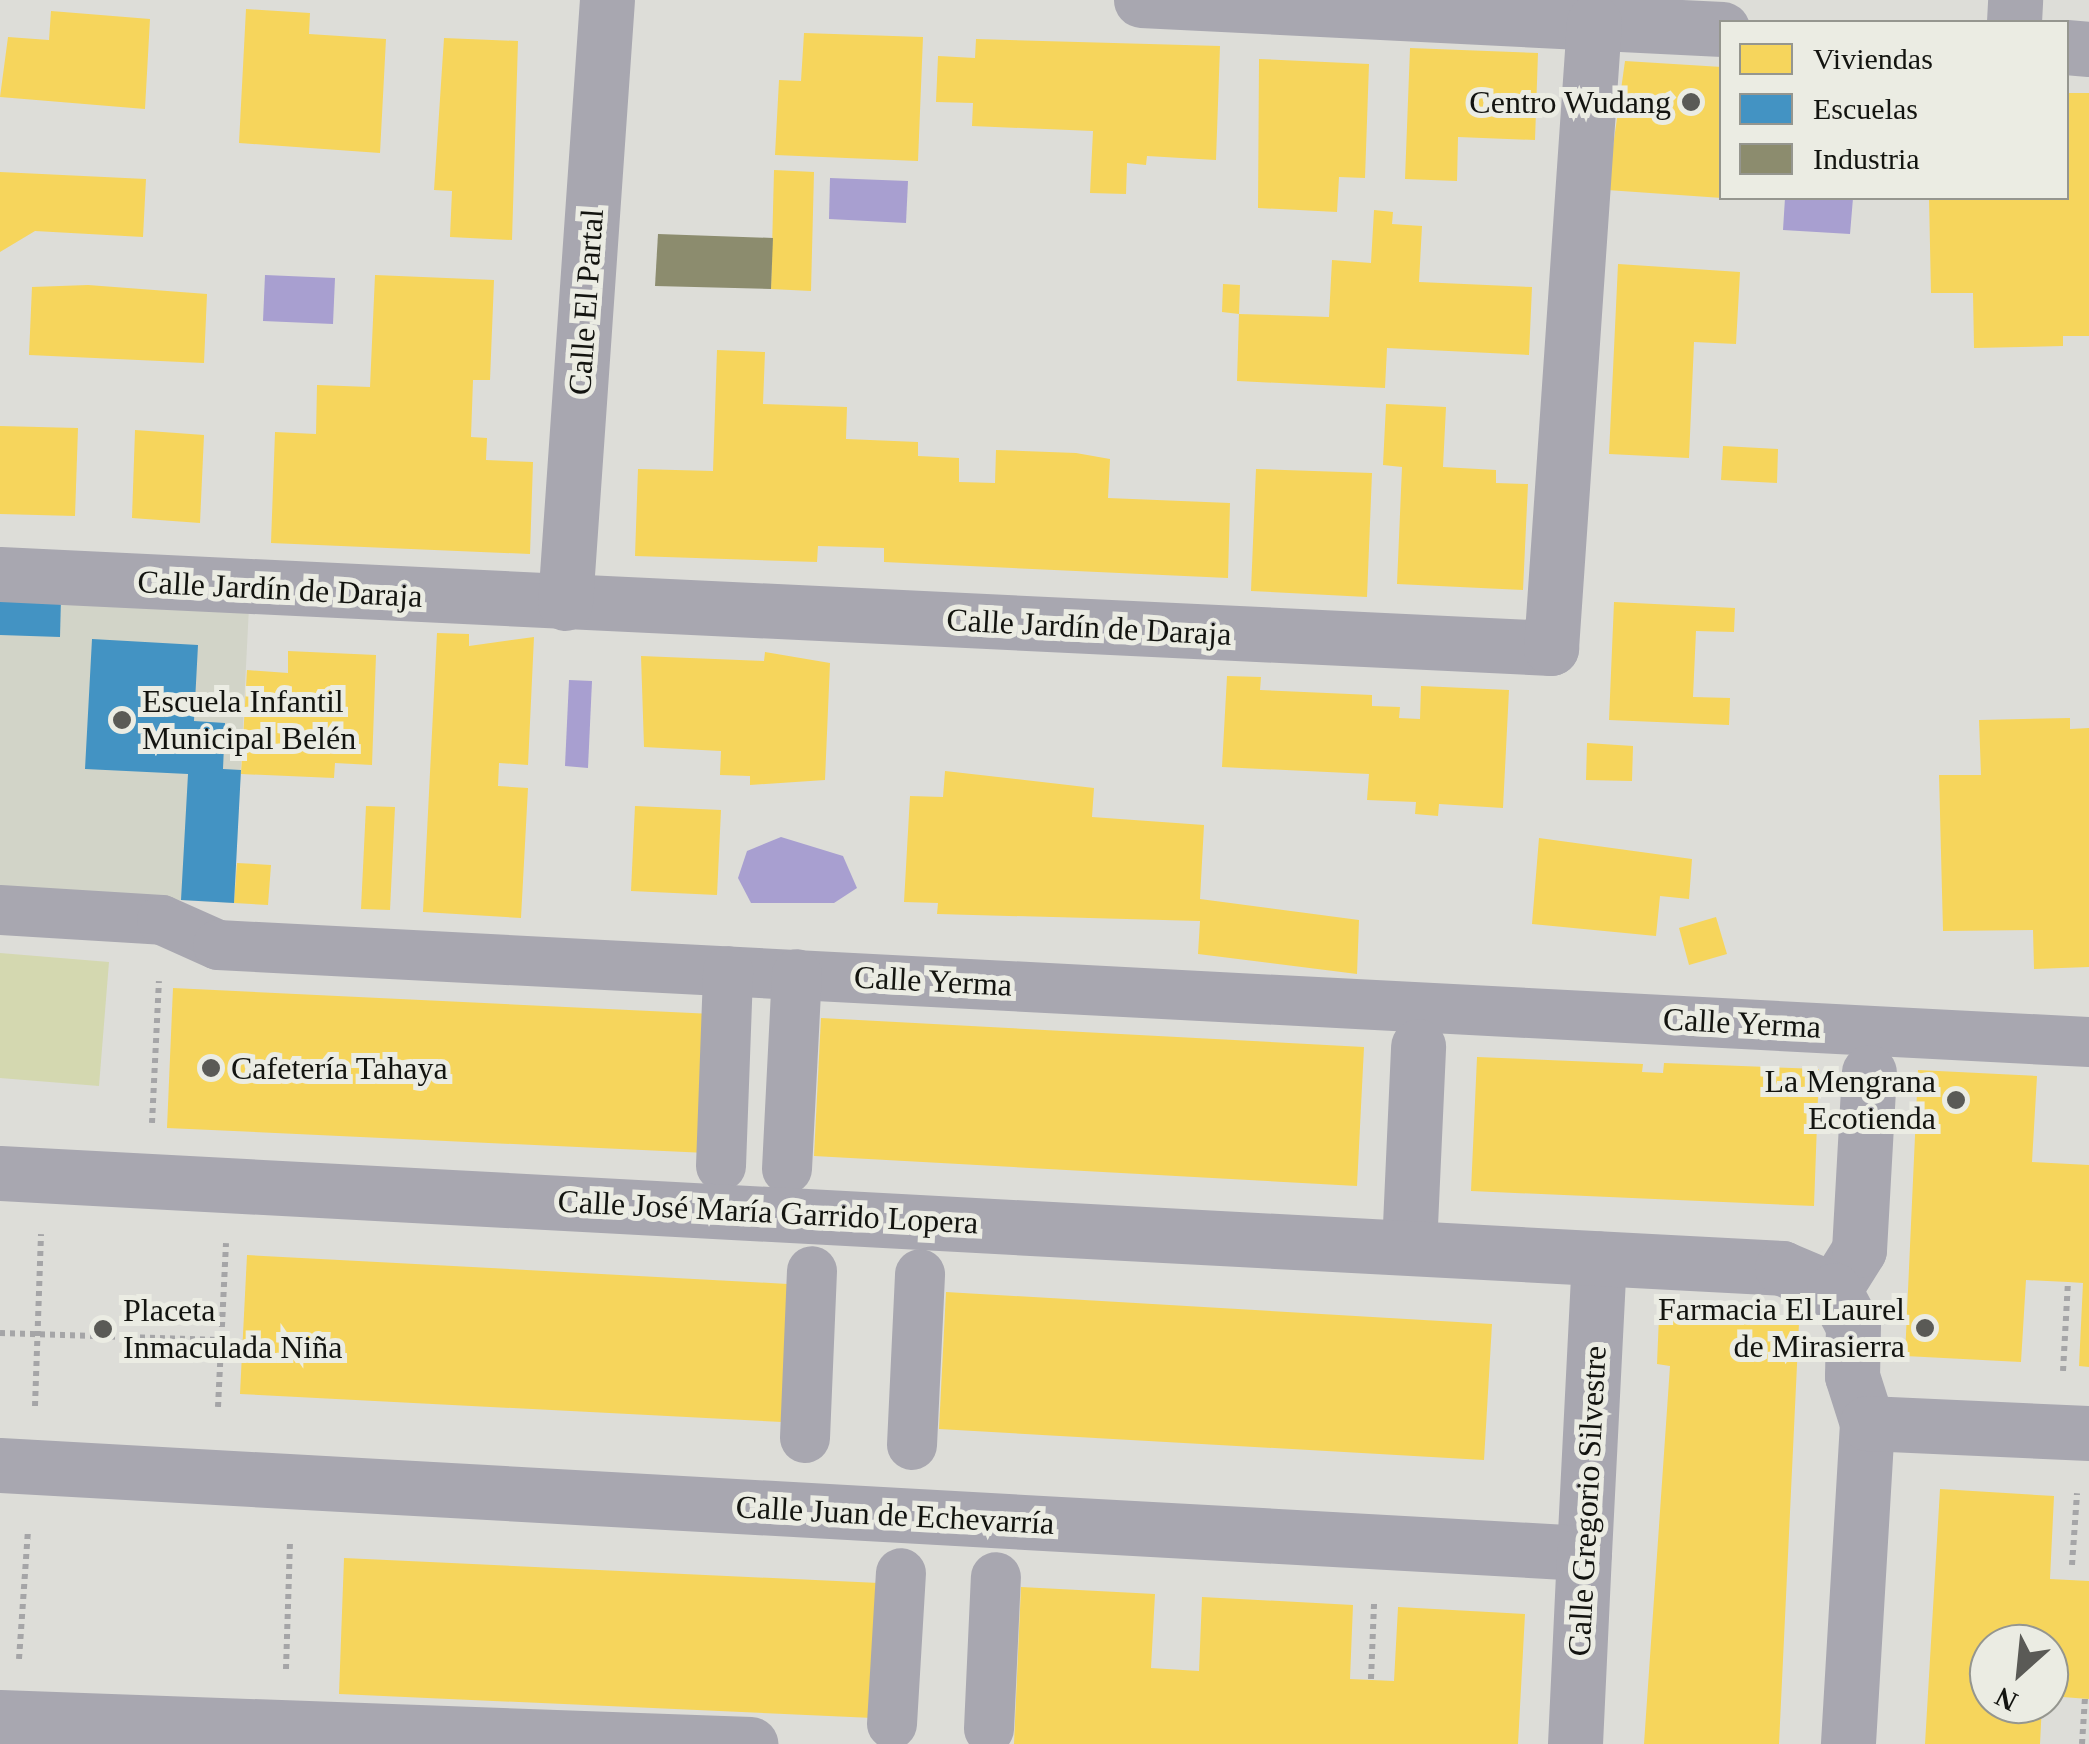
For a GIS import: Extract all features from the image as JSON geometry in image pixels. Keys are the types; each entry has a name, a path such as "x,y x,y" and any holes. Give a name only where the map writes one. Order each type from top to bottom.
{"street":[{"name":"Calle El Partal","path":"565,604 607,0"},
{"path":"1141,0 1719,29"},
{"name":"Calle Jardín de Daraja","path":"0,574 565,604 1551,648 1594,22"},
{"name":"Calle Yerma","path":"0,910 162,920 218,944 797,974 1419,1026 1871,1051 2089,1042"},
{"path":"721,1166 728,971"},
{"path":"787,1169 797,974"},
{"path":"1408,1247 1419,1026"},
{"path":"1848,1744 1867,1423 1852,1376 1852,1325 1834,1290 1858,1250 1871,1051"},
{"path":"0,1173 140,1158"},
{"name":"Calle José María Garrido Lopera","path":"140,1158 1408,1247 1782,1268 1834,1290"},
{"name":"Calle Gregorio Silvestre","path":"1575,1744 1599,1258"},
{"path":"804,1438 812,1272"},
{"path":"912,1444 920,1274"},
{"path":"1867,1423 2089,1432"},
{"name":"Calle Juan de Echevarría","path":"17,1446 206,1477 1584,1554"},
{"path":"892,1724 900,1573"},
{"path":"988,1730 996,1577"},
{"path":"0,1717 751,1744"}],"path":[{"path":"140,1158 162,920"},
{"path":"17,1446 38,1334 42,1214"},
{"path":"218,1407 227,1222"},
{"path":"2063,1382 2068,1282"},
{"path":"0,1333 221,1340"},
{"path":"2072,1565 2077,1486"},
{"path":"19,1660 28,1530"},
{"path":"286,1675 290,1543"},
{"path":"1370,1680 1374,1596"},
{"path":"2082,1744 2085,1698"}],"shaded area":[{"path":"830,178 908,181 906,223 829,219"},
{"path":"1785,200 1853,200 1850,234 1783,230"},
{"path":"265,275 335,278 333,324 263,321"},
{"name":"Escuela Infantil Municipal Belén","path":"0,596 249,607 234,903 0,891"},
{"path":"569,680 592,681 588,768 565,766"},
{"path":"781,837 843,856 857,888 834,903 751,903 738,878 747,851"}],"green space":[{"path":"0,953 109,962 99,1086 0,1078"}],"building: Viviendas":[{"path":"246,9 310,13 309,34 386,39 380,153 239,143"},
{"path":"51,11 150,19 145,109 0,97 8,37 49,40"},
{"path":"804,33 923,37 918,161 775,155 779,80 801,81"},
{"path":"444,38 518,41 512,240 450,237 452,191 434,190"},
{"path":"976,39 1220,46 1216,160 1147,156 1146,165 1127,163 1126,194 1090,193 1093,131 972,126 973,103 936,102 938,56 975,58"},
{"path":"1410,48 1538,53 1535,140 1458,137 1457,181 1405,179"},
{"path":"1259,59 1369,64 1365,178 1339,177 1337,212 1258,208"},
{"path":"1625,61 1719,67 1719,198 1607,190"},
{"path":"2069,93 2089,93 2089,336 2063,336 2063,346 1974,348 1973,293 1931,293 1929,200 2069,200"},
{"path":"774,170 814,172 811,291 771,289"},
{"path":"0,172 146,179 143,237 35,231 0,252"},
{"path":"1374,210 1393,212 1392,224 1422,226 1419,282 1532,287 1529,355 1387,348 1385,388 1237,381 1239,314 1329,317 1332,260 1371,263"},
{"path":"1618,264 1740,272 1736,344 1694,342 1689,458 1609,454"},
{"path":"375,275 494,280 490,380 473,380 471,437 487,438 486,460 533,462 530,554 271,543 275,432 316,434 317,385 370,387"},
{"path":"1223,284 1240,285 1239,314 1222,312"},
{"path":"88,285 207,294 204,363 29,355 32,287"},
{"path":"717,350 765,352 763,404 847,407 846,439 918,442 918,456 959,458 959,482 995,483 996,450 1076,453 1110,459 1108,498 1230,503 1228,578 884,562 884,548 818,546 817,562 635,556 638,469 713,471"},
{"path":"1386,404 1446,407 1443,467 1496,470 1496,483 1528,484 1523,590 1397,584 1402,467 1383,465"},
{"path":"0,426 78,428 75,516 0,514"},
{"path":"135,430 204,435 200,523 132,518"},
{"path":"1723,446 1778,449 1777,483 1721,480"},
{"path":"1256,469 1372,473 1367,597 1251,591"},
{"path":"1614,602 1735,608 1734,632 1696,631 1693,697 1730,698 1729,725 1609,720"},
{"path":"437,633 469,634 469,646 534,637 528,765 499,763 498,786 528,788 521,918 423,912"},
{"path":"288,651 376,655 372,765 335,763 334,778 241,774 247,670 288,673"},
{"path":"765,652 830,663 825,780 750,785 750,776 720,775 721,751 644,747 641,656 764,661"},
{"path":"1227,676 1261,677 1260,690 1372,695 1372,706 1400,707 1399,718 1420,719 1421,686 1509,690 1503,808 1439,804 1438,816 1415,814 1416,802 1367,800 1369,774 1222,767"},
{"path":"2070,718 2070,729 2089,728 2089,967 2034,969 2033,930 1943,931 1939,775 1981,775 1979,720"},
{"path":"1587,743 1633,746 1632,781 1586,780"},
{"path":"945,771 1094,788 1092,817 1204,825 1200,899 1359,920 1357,974 1198,954 1200,921 937,914 938,903 904,902 910,796 943,797"},
{"path":"366,806 395,807 390,910 361,909"},
{"path":"635,806 721,810 717,895 631,891"},
{"path":"1539,838 1692,859 1689,899 1660,896 1656,936 1532,924"},
{"path":"237,863 271,865 268,905 234,903"},
{"path":"1716,917 1727,954 1689,965 1679,928"},
{"path":"173,988 713,1014 707,1153 167,1128"},
{"path":"821,1018 1364,1047 1357,1186 814,1156"},
{"path":"1477,1057 1643,1064 1642,1072 1663,1073 1664,1063 1819,1069 1814,1206 1471,1191"},
{"path":"1918,1070 2037,1076 2032,1162 2089,1165 2089,1367 2079,1366 2083,1283 2068,1282 2026,1280 2021,1362 1905,1356"},
{"path":"247,1255 788,1284 782,1422 240,1394"},
{"path":"946,1292 1492,1324 1484,1460 939,1429"},
{"path":"1659,1316 1799,1323 1779,1744 1644,1744 1670,1366 1657,1364"},
{"path":"1940,1489 2054,1496 2050,1579 2089,1581 2089,1699 2069,1698 2069,1624 1969,1624 1969,1724 2041,1724 2040,1744 1925,1744"},
{"path":"344,1558 879,1583 873,1718 339,1694"},
{"path":"1021,1587 1155,1594 1151,1668 1199,1671 1202,1597 1353,1605 1350,1679 1394,1681 1398,1607 1525,1614 1518,1744 1014,1744"}],"building: Escuelas":[{"path":"0,596 61,598 60,637 0,635"},
{"path":"92,639 198,645 194,721 225,723 223,769 241,770 234,903 181,900 188,774 85,769"}],"building: Industria":[{"path":"658,234 773,238 771,289 655,286"}],"place":[{"name":"Centro Wudang","path":"1691,102"},
{"name":"Escuela Infantil Municipal Belén","path":"122,720"},
{"name":"Cafetería Tahaya","path":"211,1068"},
{"name":"La Mengrana Ecotienda","path":"1956,1100"},
{"name":"Farmacia El Laurel de Mirasierra","path":"1925,1328"},
{"name":"Placeta Inmaculada Niña","path":"103,1329"}]}
